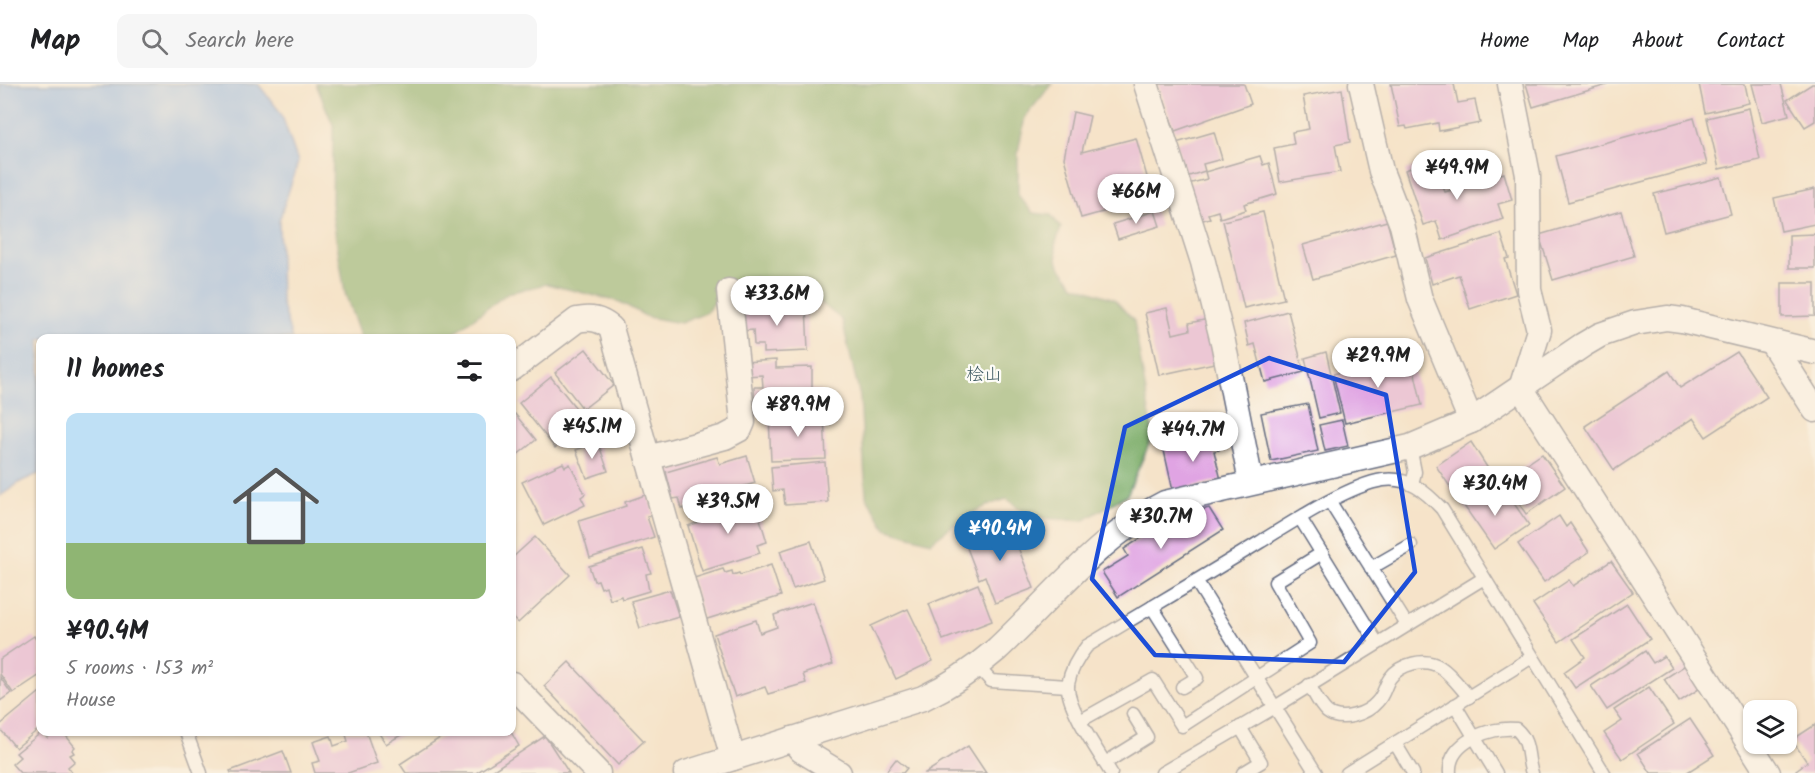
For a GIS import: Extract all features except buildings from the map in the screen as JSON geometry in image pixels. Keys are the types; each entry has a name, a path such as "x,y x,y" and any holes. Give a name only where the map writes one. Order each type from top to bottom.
{"street":[{"path":"1146,84 1206,273 1223,342 1251,483"},
{"path":"1361,84 1381,171 1402,225 1420,298 1471,421"},
{"path":"1510,84 1528,175 1529,290 1539,330 1521,388 1768,773"},
{"path":"648,459 733,434 743,422 729,291"},
{"path":"516,366 577,320 590,318 602,321 611,328 733,758"},
{"path":"686,773 923,698 951,685 1012,635 1104,544 1151,510 1178,499 1410,447 1471,421 1600,335 1635,322 1667,318 1815,352"},
{"path":"1772,343 1815,410"},
{"path":"516,688 598,773"},
{"path":"792,739 801,750 839,773"}],"lane":[{"path":"1410,447 1415,472 1412,484"},
{"path":"1133,714 1148,737 1108,768 1074,710 1068,686 1076,659 1087,646 1330,502 1358,488 1383,480 1399,480 1423,489 1442,508 1599,771"},
{"path":"1330,502 1407,625"},
{"path":"1300,518 1377,643"},
{"path":"1371,568 1411,545"},
{"path":"1080,721 1154,680 1182,726 1310,643 1275,582 1322,553"},
{"path":"1162,773 1275,707 1484,578"},
{"path":"1196,581 1316,773"},
{"path":"1152,607 1197,678 1182,687"},
{"path":"1347,773 1532,657"},
{"path":"1309,686 1330,714 1356,715 1365,712 1378,701 1391,677 1397,671 1414,663 1424,663 1440,667 1469,697"},
{"path":"977,666 991,681 1068,686"},
{"path":"1455,705 1496,773"},
{"path":"1240,727 1261,762 1243,773"},
{"path":"1450,773 1452,756 1474,738 1492,729 1516,729 1528,747 1532,773"},
{"path":"187,736 201,773"},
{"path":"1395,742 1413,773"}],"highlighted area":[{"path":"1269,358 1386,395 1415,572 1344,662 1155,655 1092,579 1125,427"}],"green space":[{"name":"桧山","path":"316,84 1052,84 1025,117 1018,152 1018,195 1033,213 1051,215 1061,228 1055,245 1058,264 1074,285 1114,299 1134,321 1153,435 1127,495 1083,521 1030,517 1007,499 967,516 931,542 886,529 866,496 860,397 842,320 806,291 753,277 728,286 706,313 681,323 647,317 620,302 547,284 508,293 453,334 359,334 345,293 332,213 333,125"}],"water":[{"path":"0,84 258,84 281,113 298,162 279,221 281,302 291,334 36,334 36,475 0,496"}]}
